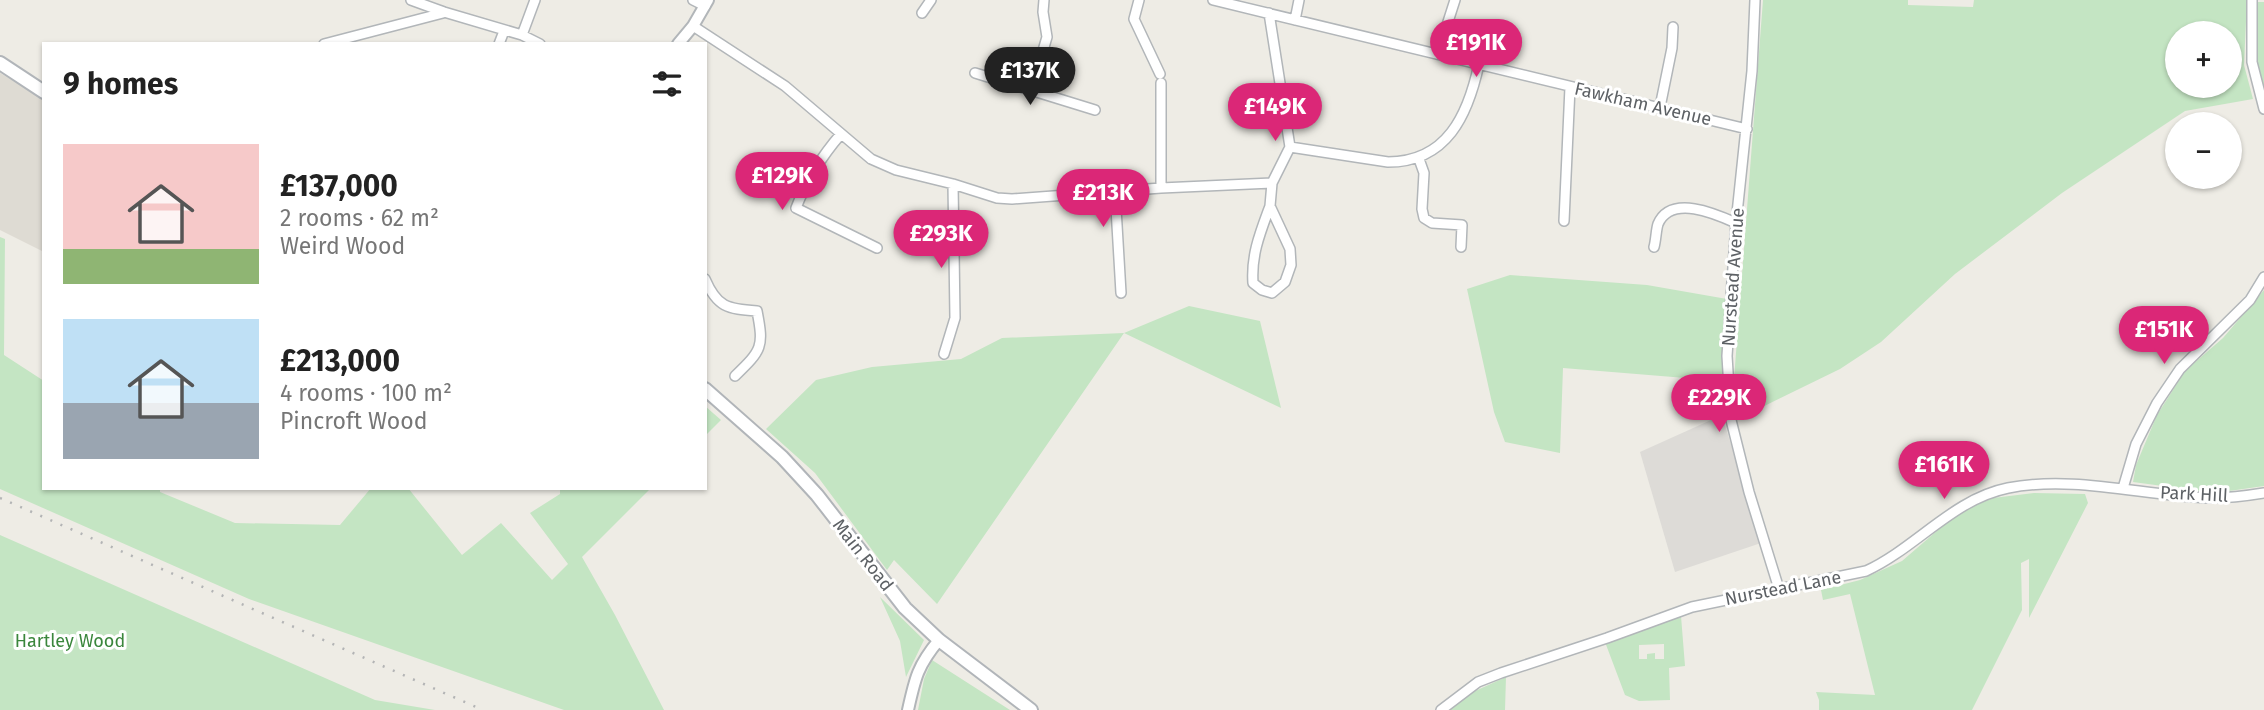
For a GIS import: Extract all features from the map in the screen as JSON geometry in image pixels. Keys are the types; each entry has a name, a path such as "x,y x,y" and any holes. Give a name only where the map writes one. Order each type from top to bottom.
{"main road":[{"path":"0,63 42,91"},
{"name":"Main Road","path":"707,391 782,457 817,495 905,608 939,640 1031,710"}],"street":[{"path":"411,0 522,35 536,42"},
{"path":"522,35 535,0"},
{"path":"680,42 707,3 693,0"},
{"path":"922,13 931,0"},
{"path":"1031,91 1047,37 1044,0"},
{"path":"1139,0 1134,19 1161,78 1161,188"},
{"name":"Fawkham Avenue","path":"1213,0 1747,129"},
{"path":"1294,19 1299,0"},
{"path":"1438,53 1455,0"},
{"name":"Nurstead Avenue","path":"1755,0 1747,129 1736,223 1727,356 1730,408 1749,492 1779,589"},
{"path":"2252,0 2252,62 2264,109"},
{"path":"332,42 444,12"},
{"path":"1269,13 1290,146 1272,183 1270,206 1254,250 1252,267 1254,283 1262,290 1272,293 1285,282 1291,265 1290,249 1270,206"},
{"path":"693,26 785,86 871,159 896,170 997,198 1272,183"},
{"path":"1660,107 1672,48 1673,27"},
{"path":"500,42 503,31"},
{"path":"1290,146 1388,162 1419,159 1433,150 1455,127 1470,100 1479,64"},
{"path":"975,73 1095,110"},
{"path":"1564,221 1570,87"},
{"path":"841,134 818,162 806,182 796,208 877,248"},
{"path":"1419,159 1424,173 1424,218 1432,223 1462,220 1461,247"},
{"path":"944,354 955,318 953,184"},
{"path":"1115,191 1121,293"},
{"path":"1654,247 1658,222 1667,213 1681,208 1713,212 1736,223"},
{"path":"2123,488 2136,444 2157,403 2180,369 2250,300 2264,277"},
{"path":"707,283 717,302 729,308 757,311 761,332 758,354 735,376"},
{"name":"Nurstead Lane","path":"1441,710 1478,682 1692,607 1866,571 1887,561 1962,506 2007,488 2049,485 2123,488"},
{"name":"Park Hill","path":"2123,488 2213,498 2264,493"},
{"path":"908,710 915,676 923,659 939,640"}],"shaded area":[{"path":"0,73 42,98 42,251 0,230"},
{"path":"1722,415 1761,543 1675,572 1640,452"}],"green space":[{"path":"1763,0 1908,0 1908,5 1973,7 1974,0 2247,0 2244,65 2253,99 2184,112 2165,112 2165,124 2062,193 1955,274 1881,342 1840,369 1746,415 1743,408 1734,410 1734,379"},
{"path":"2257,2 2264,2 2264,95 2255,63"},
{"path":"0,237 5,239 4,355 42,380 42,490 160,490 235,523 340,525 369,490 410,490 462,555 501,523 552,580 568,564 530,513 560,494 560,490 649,490 582,557 664,710 564,710 249,599 0,489"},
{"path":"1510,275 1647,285 1727,299 1722,381 1563,368 1560,453 1505,442 1494,412 1467,289"},
{"path":"2264,290 2264,486 2215,493 2133,482 2136,465 2157,415 2185,371 2223,338"},
{"path":"1189,306 1260,321 1281,408 1124,333"},
{"path":"1124,333 937,604 894,560 887,570 815,473 766,429 816,380 872,367 961,359 1002,338"},
{"path":"707,408 721,420 707,434"},
{"path":"2034,493 2085,494 2088,503 2029,618 2029,559 2021,563 2022,610 1972,710 1819,710 1816,692 1875,695 1850,594 1823,600 1821,590 1860,580 1902,561 1960,511 1993,498"},
{"name":"Hartley Wood","path":"0,535 375,700 435,710 0,710"},
{"path":"880,597 924,640 906,677 900,641"},
{"path":"1681,616 1685,666 1669,668 1670,700 1639,701 1625,695 1605,642","holes":["1664,644 1664,659 1655,659 1655,653 1647,654 1647,659 1639,659 1639,645"]},
{"path":"932,660 1010,710 918,710 924,679"},
{"path":"1506,677 1505,710 1447,710 1473,692"}],"railway":[{"path":"0,498 483,710"}]}
